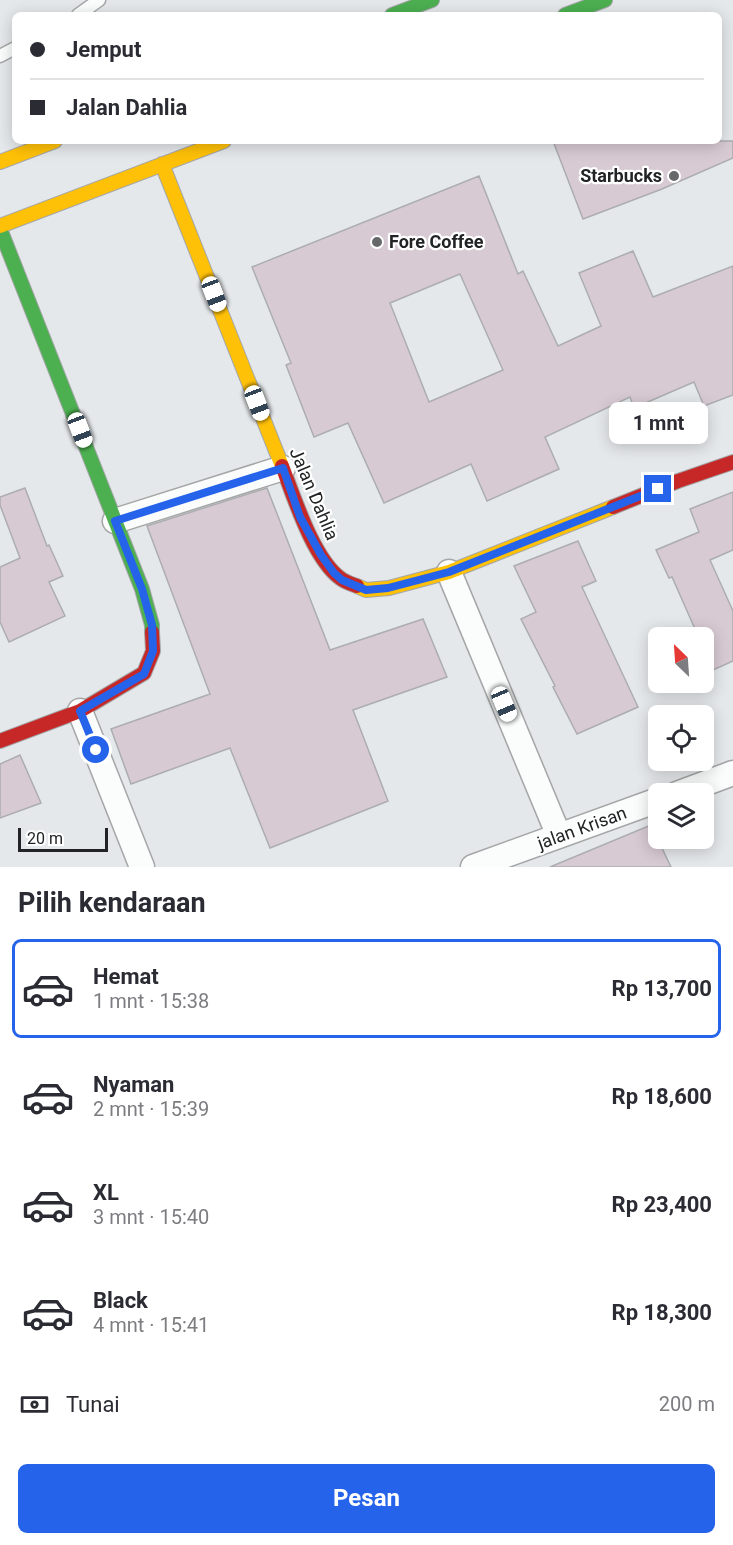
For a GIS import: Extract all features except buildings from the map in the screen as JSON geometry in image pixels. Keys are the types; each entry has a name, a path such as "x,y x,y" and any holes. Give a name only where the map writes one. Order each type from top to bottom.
{"street":[{"path":"400,12 432,0"},
{"path":"573,12 605,0"},
{"path":"0,162 47,144"},
{"path":"0,741 80,711 144,674 153,651 152,625 142,589 0,227 216,144"},
{"name":"Jalan Dahlia","path":"162,164 283,468 300,517 321,555 342,580 366,590 388,588 449,572 678,481 733,462"},
{"path":"115,521 283,468"},
{"path":"449,572 559,836"},
{"path":"80,711 142,867"},
{"path":"706,783 733,773"},
{"name":"jalan Krisan","path":"472,867 648,804"}],"lane":[{"path":"82,12 99,0"}],"traffic: fast":[{"path":"400,12 432,0"},
{"path":"573,12 605,0"},
{"path":"0,229 142,589 152,632"}],"traffic: slow":[{"path":"0,162 47,144"},
{"path":"0,226 216,144"},
{"path":"162,164 282,466"},
{"path":"357,586 366,590 389,588 449,572 613,507"}],"traffic: jam":[{"path":"613,507 733,462"},
{"path":"282,466 305,526 321,556 340,578 357,586"},
{"path":"0,741 80,711 144,673 153,651 152,632"}],"place":[{"name":"Starbucks","path":"674,176"},
{"name":"Fore Coffee","path":"377,242"}],"route":[{"path":"96,750 80,711 144,674 153,651 152,625 142,589 115,521 283,468 300,517 321,555 342,580 366,590 388,588 449,572 658,489"}]}
